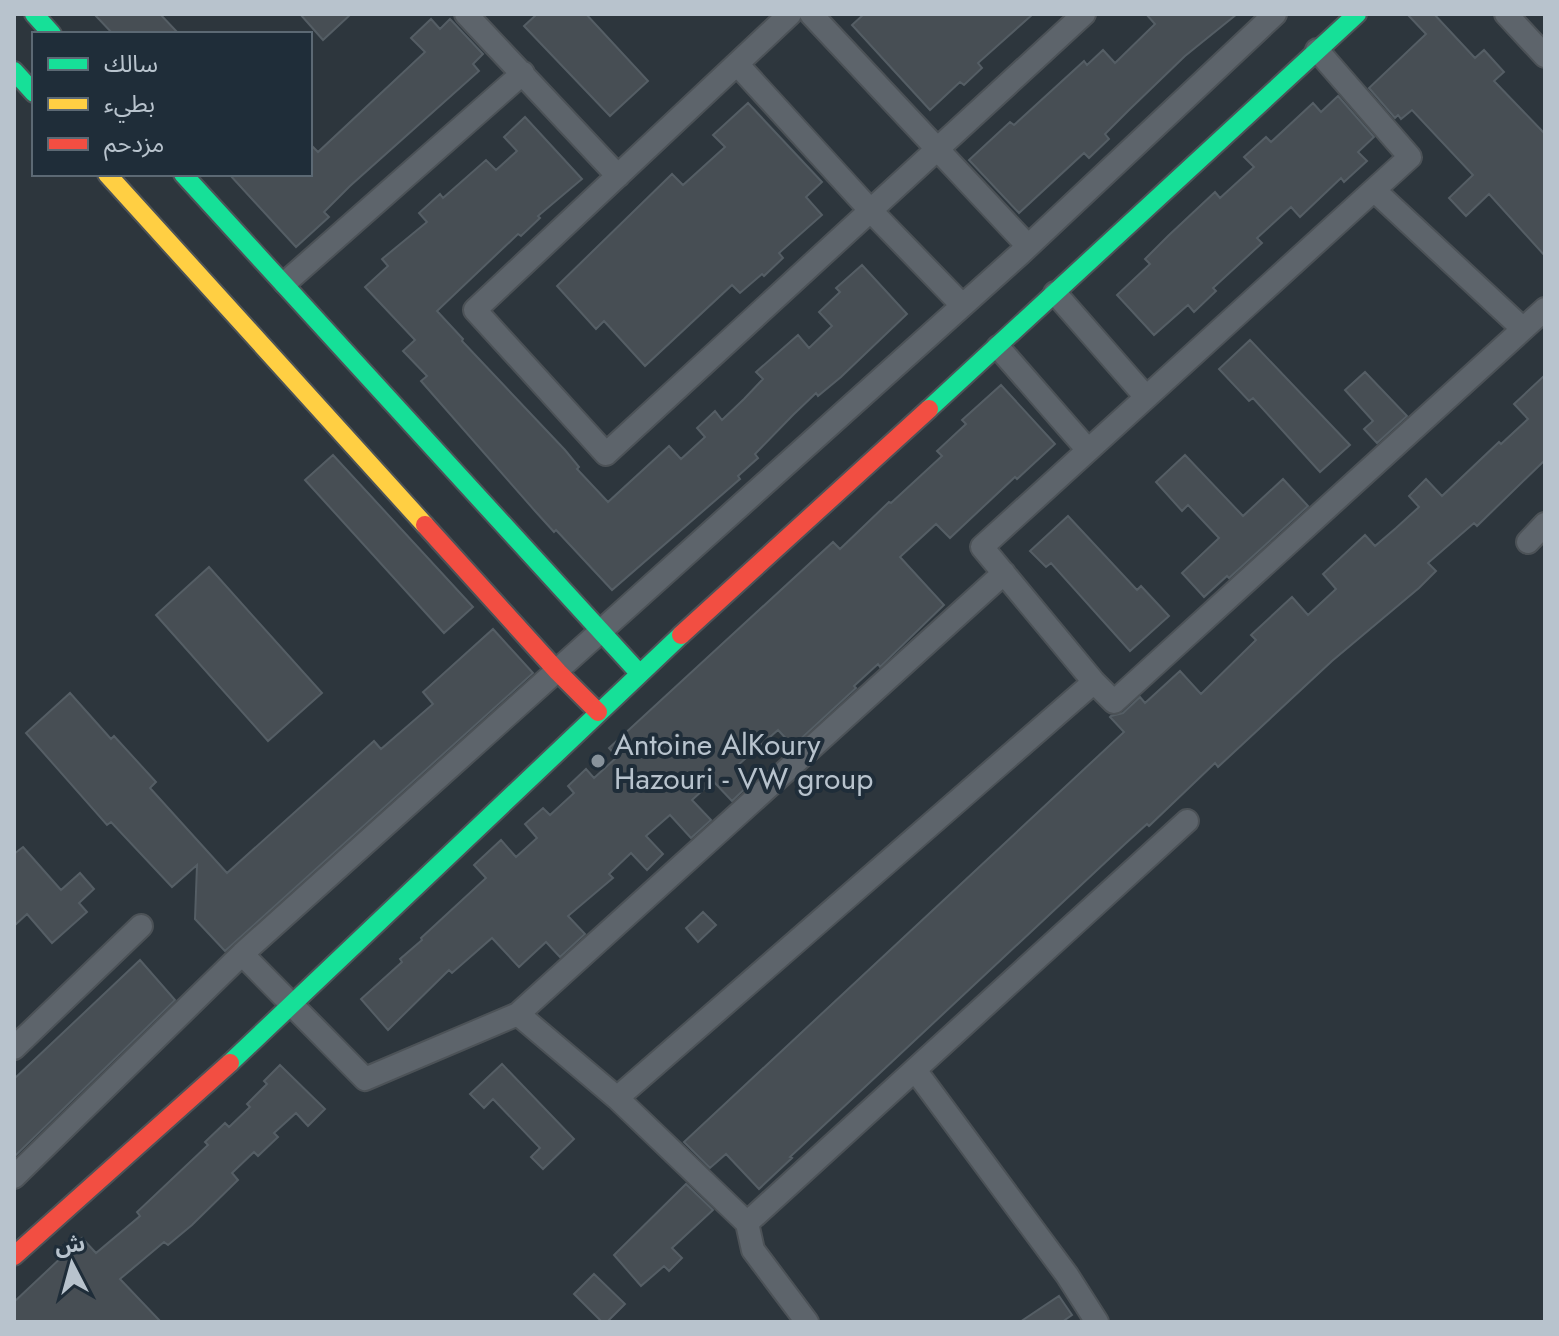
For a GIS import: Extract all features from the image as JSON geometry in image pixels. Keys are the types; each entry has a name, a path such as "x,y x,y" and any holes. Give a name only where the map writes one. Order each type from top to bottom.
{"street":[{"path":"34,14 50,32"},
{"path":"466,14 618,176"},
{"path":"790,14 475,310 606,454 1084,14"},
{"path":"811,14 1028,246"},
{"path":"14,1177 242,954 1028,246 1275,14"},
{"path":"14,1256 293,1005 639,673 998,347 1357,14"},
{"path":"1506,14 1545,56"},
{"path":"1317,50 1410,157 982,547 1094,682 1114,702 1545,309"},
{"path":"737,64 962,305"},
{"path":"14,71 32,91"},
{"path":"285,283 523,73"},
{"path":"109,176 558,672 598,712"},
{"path":"185,176 639,673"},
{"path":"1374,190 1522,328"},
{"path":"1055,293 1146,397"},
{"path":"998,347 1088,450"},
{"path":"1528,542 1545,524"},
{"path":"242,954 365,1079 518,1014 1004,573"},
{"path":"617,1098 1094,682"},
{"path":"747,1223 1187,821"},
{"path":"14,1048 141,926"},
{"path":"518,1014 617,1098 747,1223 753,1250 807,1322"},
{"path":"915,1070 1067,1275 1097,1322"}],"building":[{"path":"94,14 160,14 177,32 111,32"},
{"path":"300,14 351,14 323,40"},
{"path":"537,14 586,14 648,81 610,116 524,26"},
{"path":"864,14 1033,14 978,63 982,68 964,85 960,82 930,110 852,25"},
{"path":"1146,14 1237,14 1185,56 1129,110 1105,134 1109,139 1089,158 1084,153 1019,213 969,160 1010,122 1014,125 1084,61 1087,65 1103,50 1115,63 1155,24"},
{"path":"1407,14 1434,14 1475,58 1484,50 1504,72 1494,81 1545,134 1545,256 1489,194 1466,216 1449,198 1473,175 1412,110 1401,119 1398,115 1395,118 1369,88 1426,34"},
{"path":"431,19 440,29 450,19 483,54 473,64 479,71 350,186 324,212 329,217 296,247 231,176 312,176 312,146 318,152 425,52 411,38"},
{"path":"1338,96 1374,137 1358,152 1367,161 1344,182 1341,178 1300,217 1291,207 1257,238 1262,243 1213,288 1216,291 1194,312 1188,305 1154,335 1117,295 1150,264 1145,259 1215,192 1220,198 1254,167 1244,157 1266,137 1271,142 1313,103 1321,112"},
{"path":"748,103 822,182 806,197 822,215 779,253 783,258 764,276 762,274 740,293 732,285 645,366 604,321 596,329 557,286 672,174 683,185 725,147 713,135"},
{"path":"525,117 582,179 538,216 540,218 521,236 518,234 437,311 565,450 579,467 577,469 608,502 669,446 681,459 705,437 697,428 715,411 722,420 763,379 756,372 798,335 809,348 832,326 819,312 840,292 836,288 862,265 907,314 841,377 818,396 816,393 793,415 755,454 758,458 738,476 740,479 612,590 556,530 554,532 421,381 427,376 403,351 415,340 365,287 388,266 382,259 427,222 419,213 440,194 443,198 486,160 496,170 517,151 504,137"},
{"path":"1250,340 1350,445 1320,472 1253,398 1249,401 1219,369"},
{"path":"1365,372 1407,416 1377,443 1364,429 1373,421 1345,390"},
{"path":"1545,375 1545,460 1477,526 1474,523 1428,563 1436,571 1419,588 1332,661 1218,767 1215,763 1149,826 1147,824 1125,844 759,1189 726,1154 710,1168 684,1142 1124,732 1111,716 1123,713 1140,697 1145,703 1180,671 1201,694 1256,640 1251,635 1292,597 1308,615 1336,589 1323,574 1365,535 1375,546 1419,507 1409,496 1426,479 1442,496 1528,419 1514,404"},
{"path":"1001,385 1055,444 950,538 936,524 900,557 944,605 793,746 778,730 737,766 752,782 732,801 713,781 692,800 711,820 691,838 670,815 646,836 663,854 647,870 631,853 609,874 613,878 568,916 585,934 560,957 546,942 519,967 492,938 452,973 449,970 388,1030 361,999 486,878 474,865 501,840 516,857 537,838 525,824 543,808 550,815 574,793 568,786 586,769 594,778 617,757 609,748 833,542 840,549 942,456 937,451 966,424 962,420"},
{"path":"333,455 473,607 444,633 305,480"},
{"path":"1185,455 1243,516 1283,479 1308,506 1204,597 1182,573 1219,538 1188,505 1182,511 1156,482"},
{"path":"1068,516 1137,590 1141,586 1169,616 1130,651 1051,563 1046,567 1030,551"},
{"path":"209,567 322,693 268,741 156,615"},
{"path":"493,629 533,673 225,951 195,919 197,865 172,887 111,822 107,825 26,733 70,693 111,739 114,736 156,782 150,788 227,873 374,741 381,749 433,704 423,692"},
{"path":"23,847 61,890 80,873 94,889 79,903 87,912 52,943 27,914 14,926 14,854"},
{"path":"703,912 716,925 698,942 686,928"},
{"path":"140,960 175,1000 14,1157 14,1079"},
{"path":"502,1064 574,1139 543,1169 531,1157 540,1148 493,1099 484,1108 470,1094"},
{"path":"280,1065 325,1109 308,1126 296,1113 274,1133 278,1137 258,1156 254,1152 232,1173 238,1180 192,1225 168,1245 164,1242 120,1279 161,1322 14,1322 14,1302 82,1238 96,1253 140,1216 137,1212 208,1145 205,1142 225,1123 229,1127 250,1107 247,1104"},
{"path":"686,1184 713,1210 672,1248 682,1258 669,1271 664,1266 641,1286 614,1255"},
{"path":"594,1274 625,1304 607,1322 602,1322 574,1294"},
{"path":"1059,1296 1072,1315 1062,1322 1020,1322"}],"traffic: fast":[{"path":"34,14 50,32"},
{"path":"929,409 1357,14"},
{"path":"14,71 32,91"},
{"path":"185,176 639,673"},
{"path":"230,1063 681,635"}],"traffic: slow":[{"path":"109,176 425,525"}],"traffic: jam":[{"path":"681,635 929,409"},
{"path":"425,525 598,712"},
{"path":"14,1256 230,1063"}],"place":[{"name":"Antoine AlKoury Hazouri - VW group","path":"598,761"}]}
